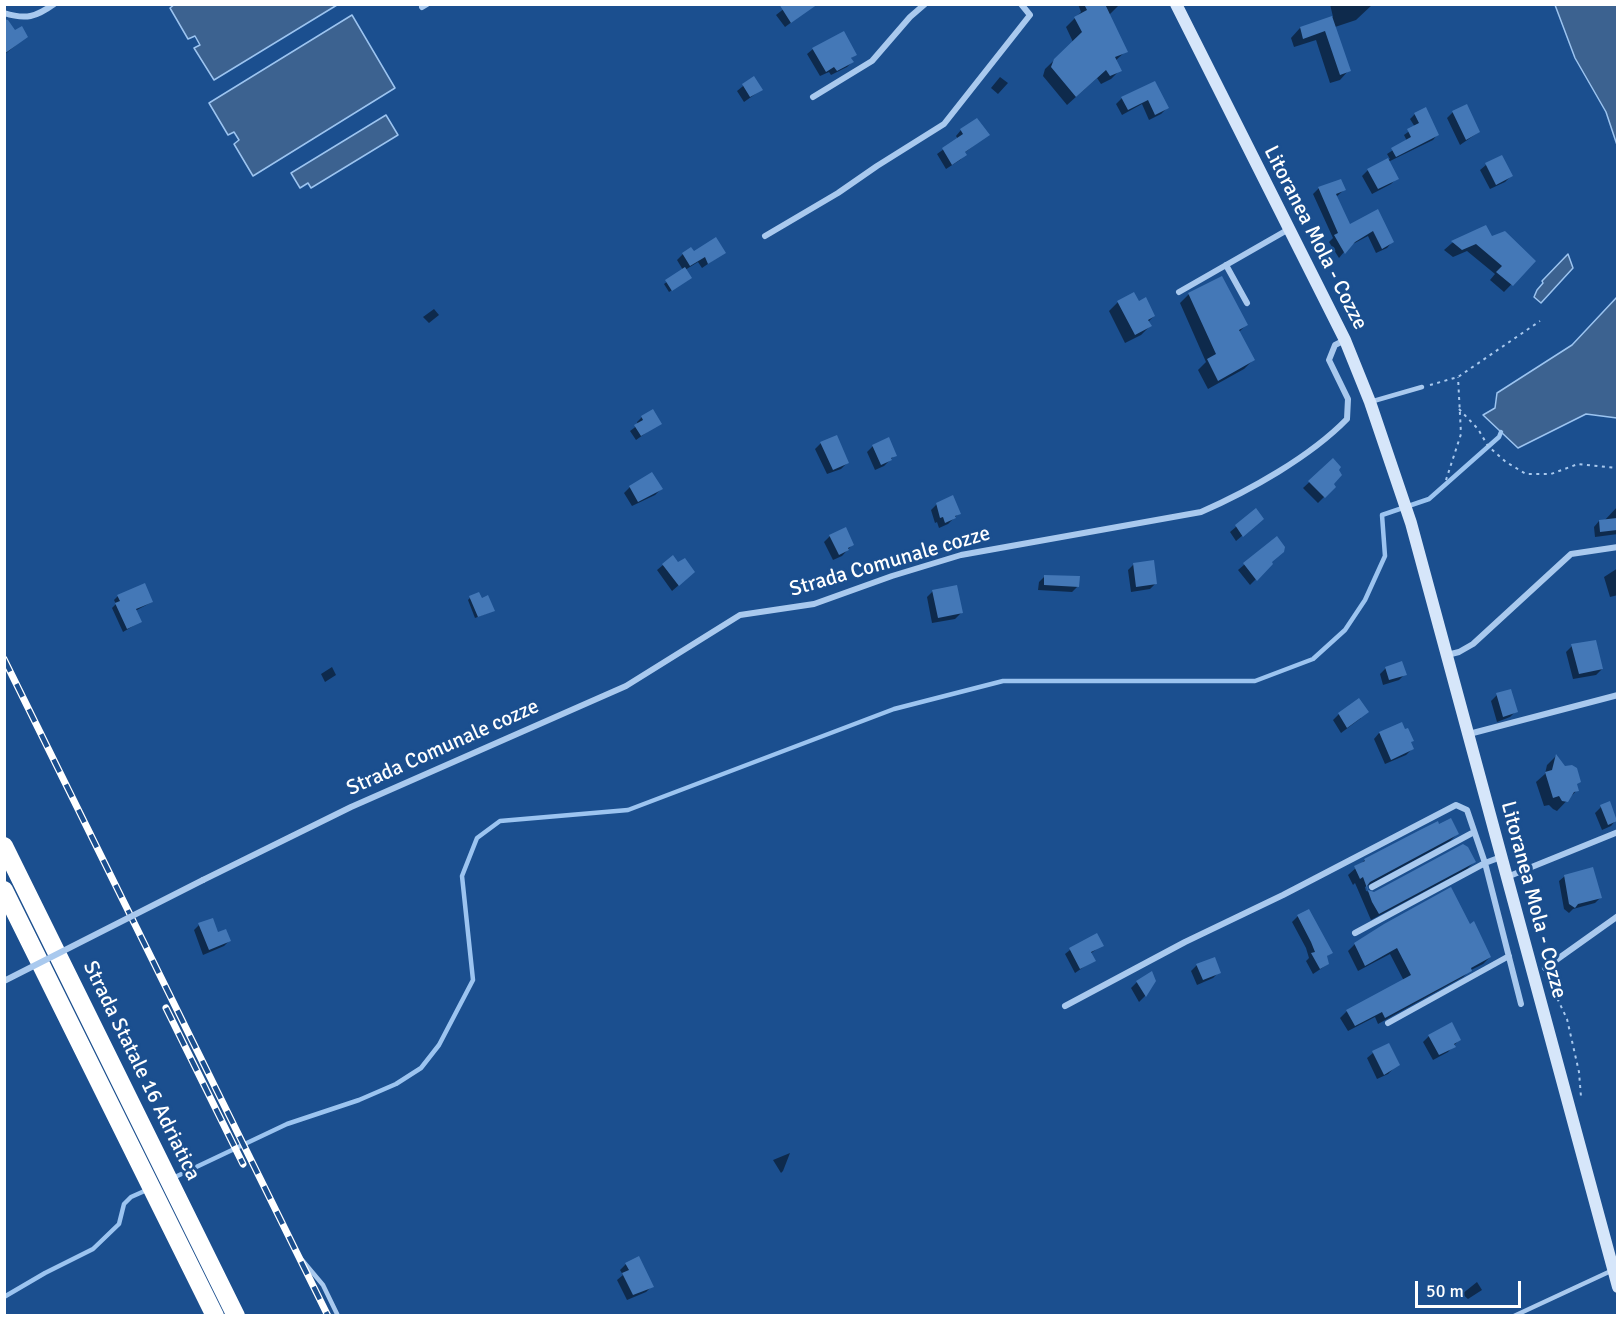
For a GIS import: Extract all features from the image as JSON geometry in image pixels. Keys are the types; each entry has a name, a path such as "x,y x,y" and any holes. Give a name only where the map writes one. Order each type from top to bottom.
{"highway":[{"name":"Strada Statale 16 Adriatica","path":"4,846 236,1316"},
{"name":"Strada Statale 16 Adriatica","path":"4,890 215,1316"}],"street":[{"path":"4,13 16,17 37,16 54,4"},
{"path":"813,97 872,61 910,17 925,4"},
{"path":"765,236 838,193 944,124 1030,15 1021,4"},
{"name":"Litoranea Mola - Cozze","path":"1176,4 1345,340 1403,495 1617,1287"},
{"path":"1179,292 1289,229"},
{"path":"1226,265 1247,303"},
{"name":"Strada Comunale cozze","path":"4,981 351,807 626,686 740,615 814,604 892,576 961,555 1201,512 1222,503 1267,478 1332,435 1347,419 1348,399 1329,360 1335,345 1345,340"},
{"path":"1447,655 1459,652 1473,644 1570,554 1617,547"},
{"path":"1468,734 1617,695"},
{"path":"1065,1006 1185,942 1283,895 1456,805 1467,810 1485,863 1521,1004"},
{"path":"1372,887 1474,832"},
{"path":"1506,877 1617,832"},
{"path":"1355,933 1501,856"},
{"path":"1545,968 1617,916"},
{"path":"1388,1023 1509,956"}],"lane":[{"path":"1370,402 1422,387"},
{"path":"297,1254 323,1284 338,1316"},
{"path":"1514,1316 1613,1270"}],"path":[{"path":"1422,387 1458,377 1540,321"},
{"path":"1446,480 1461,434 1458,377"},
{"path":"1460,409 1478,429 1488,446 1506,462 1526,474 1551,474 1578,464 1617,468"}],"water":[{"path":"175,4 337,5 214,80 194,48 200,45 195,36 188,39 170,8"},
{"path":"1555,5 1617,5 1617,145 1606,112 1575,58"},
{"path":"352,15 395,88 253,176 234,144 239,140 234,132 228,135 209,103"},
{"path":"386,115 398,135 311,188 308,183 300,188 291,173"},
{"path":"1568,254 1573,268 1541,303 1534,297 1537,290 1543,283 1542,281"},
{"path":"1617,297 1617,418 1586,414 1518,448 1483,415 1495,408 1497,393 1572,345"}],"building":[{"path":"779,4 818,4 791,23"},
{"path":"1084,4 1105,4 1128,52 1115,57 1122,71 1110,76 1106,70 1076,97 1051,67 1054,59 1082,32 1074,17 1087,10"},
{"path":"1332,16 1351,71 1340,75 1325,31 1303,39 1300,27"},
{"path":"4,19 8,20 15,30 22,26 28,37 4,54"},
{"path":"844,31 857,55 851,58 854,62 837,71 834,67 826,72 812,48"},
{"path":"754,76 763,90 750,97 742,84"},
{"path":"1155,81 1169,108 1155,115 1148,100 1128,110 1121,97"},
{"path":"1467,104 1480,132 1466,140 1452,111"},
{"path":"1426,107 1439,135 1396,157 1391,148 1411,137 1407,129 1419,123 1414,113"},
{"path":"977,118 990,135 965,152 967,155 952,165 942,148 963,134 960,129"},
{"path":"1502,155 1513,176 1496,185 1485,163"},
{"path":"1388,158 1399,179 1378,189 1367,169"},
{"path":"1341,179 1346,190 1336,194 1350,224 1378,209 1394,242 1382,249 1373,231 1355,242 1345,254 1334,235 1338,233 1318,187"},
{"path":"1486,225 1492,236 1505,231 1536,261 1513,286 1496,272 1502,266 1476,244 1462,250 1451,241"},
{"path":"716,237 726,253 708,264 705,257 690,266 682,253 691,247 694,251"},
{"path":"685,267 692,278 672,291 665,280"},
{"path":"1222,276 1248,325 1239,330 1255,360 1218,381 1207,359 1216,354 1188,293"},
{"path":"1134,292 1139,301 1146,297 1155,316 1148,320 1152,326 1135,335 1117,301"},
{"path":"653,409 662,424 641,436 634,425 643,420 641,416"},
{"path":"837,435 849,463 833,470 820,442"},
{"path":"889,437 897,456 881,465 872,445"},
{"path":"1333,458 1341,467 1339,470 1342,475 1334,484 1336,487 1325,498 1308,481"},
{"path":"652,472 663,489 638,502 629,486"},
{"path":"953,495 961,514 945,523 943,517 940,518 936,503"},
{"path":"1256,508 1264,519 1243,537 1235,525"},
{"path":"1617,518 1617,530 1600,532 1599,520"},
{"path":"846,527 854,545 839,555 829,535"},
{"path":"1277,536 1285,547 1284,552 1272,562 1273,564 1257,581 1243,563"},
{"path":"673,555 678,562 685,558 695,572 679,586 662,564"},
{"path":"1154,560 1157,584 1136,587 1133,563"},
{"path":"1044,575 1080,576 1079,587 1044,585"},
{"path":"145,583 153,602 136,609 142,622 127,629 115,603 120,601 117,595"},
{"path":"957,585 963,613 938,618 932,590"},
{"path":"479,592 482,598 488,595 495,611 478,617 469,596"},
{"path":"1596,640 1603,669 1579,674 1571,644"},
{"path":"1402,661 1407,675 1389,680 1385,667"},
{"path":"1511,689 1518,712 1503,717 1496,693"},
{"path":"1359,698 1369,712 1347,728 1338,713"},
{"path":"1402,722 1405,729 1408,728 1414,741 1411,742 1414,749 1391,760 1379,732"},
{"path":"1556,754 1565,766 1572,765 1577,768 1581,782 1577,784 1579,791 1574,792 1568,802 1562,801 1559,796 1553,798 1545,772 1552,770"},
{"path":"1610,801 1617,821 1608,825 1600,805"},
{"path":"1451,818 1459,834 1370,882 1367,886 1368,890 1374,892 1463,844 1468,847 1476,862 1379,914 1372,902 1363,877 1360,879 1354,866 1438,821 1439,824"},
{"path":"1593,867 1602,898 1578,904 1575,908 1569,904 1564,875"},
{"path":"1451,887 1470,924 1474,921 1491,957 1471,968 1472,971 1385,1018 1382,1012 1355,1026 1346,1010 1411,975 1397,948 1365,966 1354,943"},
{"path":"1309,909 1333,953 1327,956 1329,964 1320,969 1311,953 1315,952 1311,942 1297,915"},
{"path":"213,918 218,932 226,929 231,941 209,950 198,923"},
{"path":"1097,933 1104,946 1091,952 1096,961 1080,969 1069,948"},
{"path":"1215,957 1221,973 1203,980 1196,964"},
{"path":"1152,971 1156,981 1146,997 1136,981"},
{"path":"1452,1022 1461,1040 1454,1044 1456,1047 1439,1055 1428,1035"},
{"path":"1389,1043 1400,1065 1384,1075 1372,1051"},
{"path":"639,1256 654,1287 633,1295 622,1273 629,1270 625,1263"}],"waterway":[{"path":"173,1178 287,1124 359,1100 396,1084 421,1068 439,1045 473,980 462,876 477,838 500,821 628,810 894,709 1003,681 1255,681 1313,659 1345,630 1365,600 1385,556 1382,515 1429,499 1499,437 1501,432"},
{"path":"4,1297 93,1249 119,1224 124,1204 131,1197 149,1189"}],"railway":[{"path":"4,659 328,1316"},
{"path":"166,1008 243,1164"}]}
